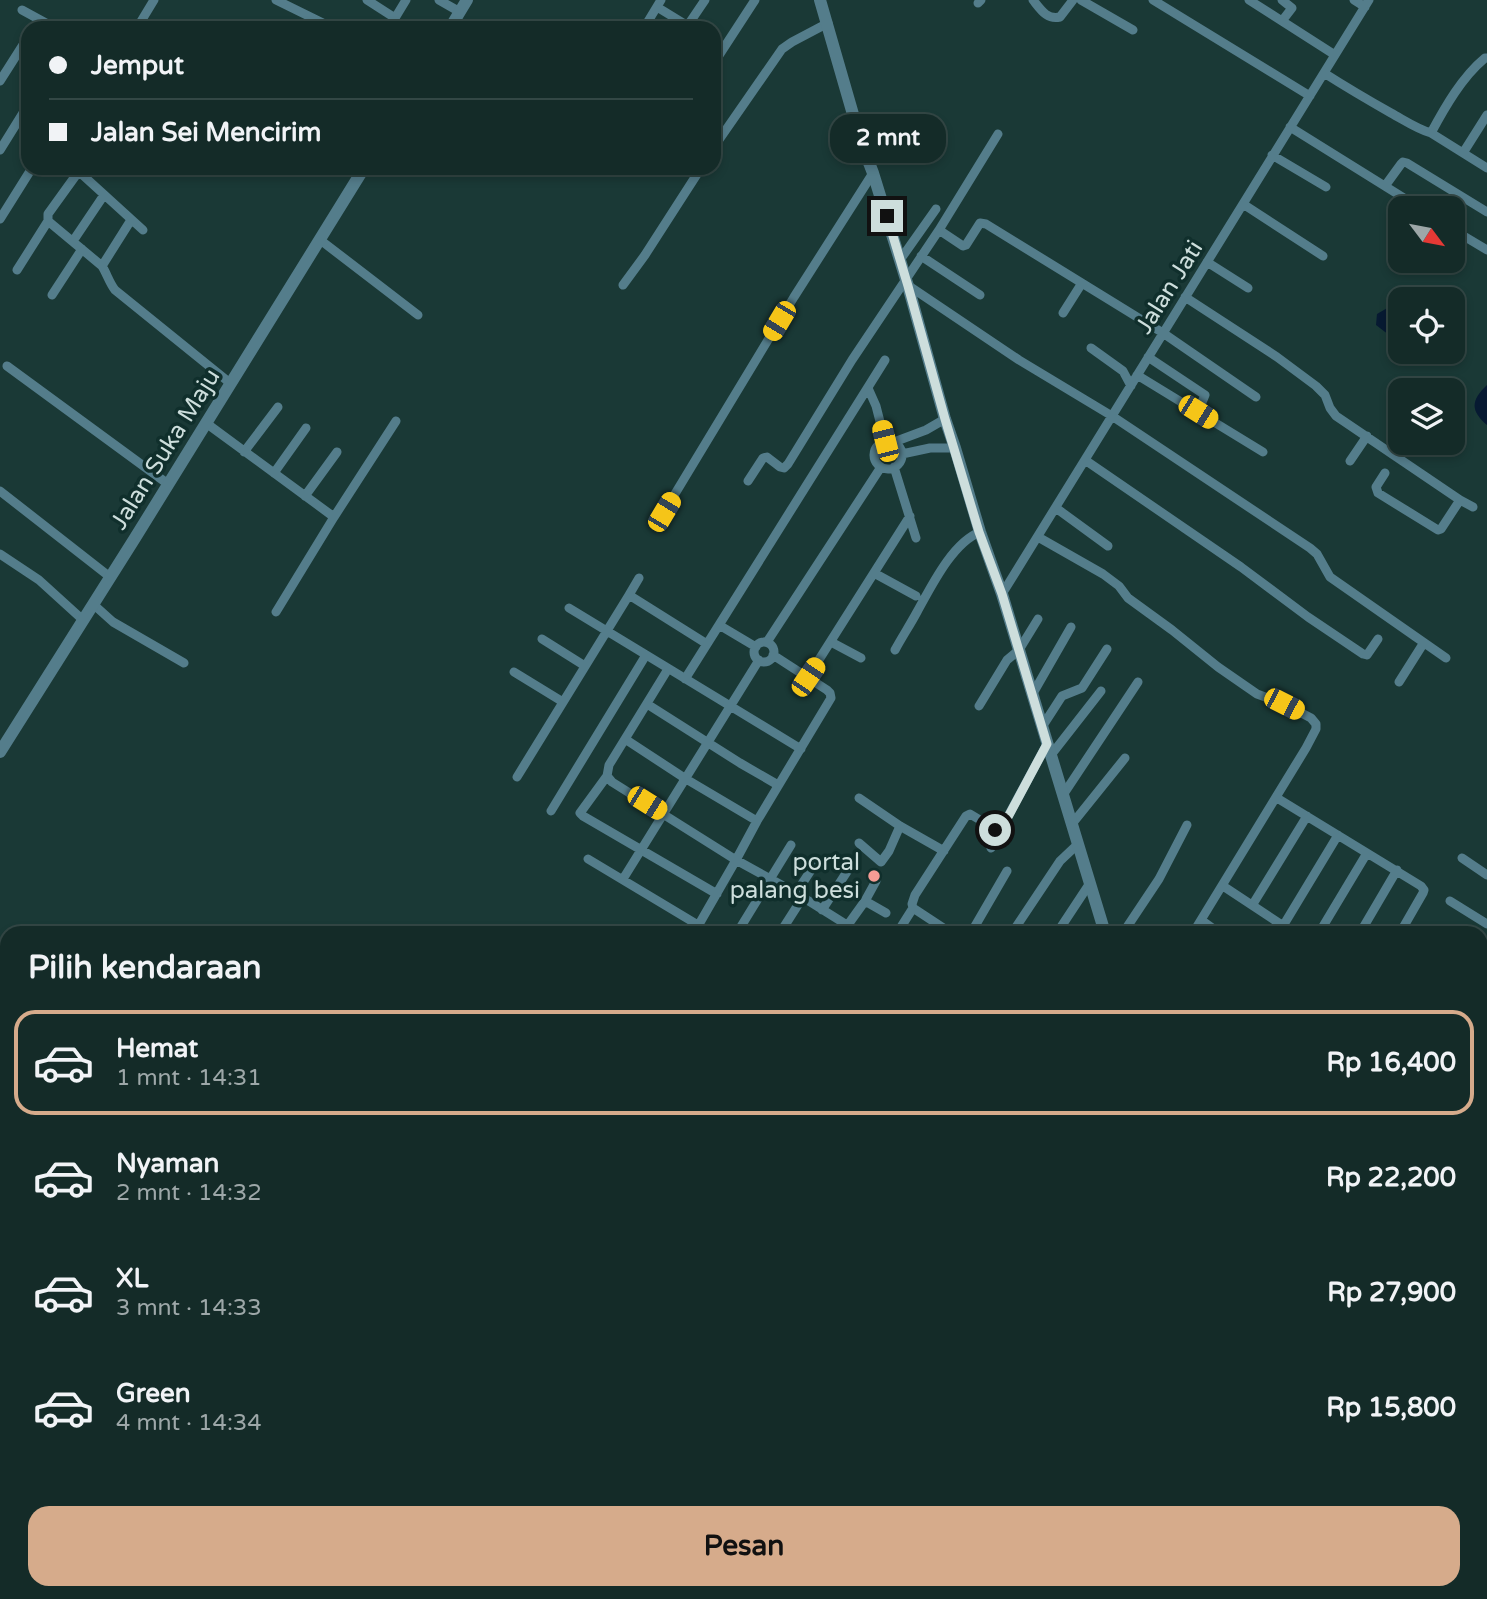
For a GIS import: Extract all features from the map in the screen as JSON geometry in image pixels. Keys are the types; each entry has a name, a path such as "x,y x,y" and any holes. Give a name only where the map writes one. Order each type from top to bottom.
{"street":[{"path":"141,21 154,0"},
{"path":"276,0 319,21"},
{"path":"367,0 395,18"},
{"path":"393,21 406,0"},
{"path":"439,0 460,12"},
{"path":"454,21 467,0"},
{"path":"691,21 705,0"},
{"path":"721,52 755,0"},
{"path":"820,0 861,142 907,283 979,532 1002,594 1103,926"},
{"path":"1035,1 1046,14 1055,18 1060,17 1073,0"},
{"path":"1081,0 1133,30"},
{"path":"1153,0 1310,96"},
{"path":"1249,0 1335,55"},
{"path":"1282,0 1292,8 1282,21"},
{"path":"1354,0 1367,3"},
{"name":"Jalan Jati","path":"1002,594 1367,3"},
{"path":"648,21 659,4 680,21"},
{"path":"22,10 33,21"},
{"path":"721,137 782,49 828,23"},
{"path":"0,82 21,48"},
{"path":"1431,133 1464,79 1487,58"},
{"path":"1324,73 1487,168"},
{"path":"1464,153 1487,115"},
{"path":"0,150 21,116"},
{"path":"1290,127 1401,196"},
{"path":"748,481 763,457 780,467 784,468 788,464 852,360 907,283 921,256 998,134"},
{"path":"1272,155 1326,187"},
{"path":"1385,186 1401,164 1407,163 1487,212"},
{"path":"664,512 794,297 873,173"},
{"path":"0,219 28,175"},
{"path":"17,270 74,175"},
{"path":"82,175 143,230"},
{"name":"Jalan Suka Maju","path":"3,746 360,175"},
{"path":"623,285 696,175"},
{"path":"73,242 104,195"},
{"path":"1243,204 1323,256"},
{"path":"900,260 936,209"},
{"path":"102,266 131,220"},
{"path":"48,221 102,266 115,290 230,383"},
{"path":"939,230 963,246 980,223 986,224 1163,333 1256,397"},
{"path":"1465,237 1487,250"},
{"path":"319,239 418,315"},
{"path":"52,295 82,249"},
{"path":"921,256 980,295"},
{"path":"1207,262 1248,288"},
{"path":"907,283 1019,360 1112,416 1310,548 1317,554 1330,577 1446,658"},
{"path":"1063,313 1082,284"},
{"path":"1185,297 1316,386 1325,395 1336,416 1473,507"},
{"path":"1091,348 1123,371 1131,386"},
{"path":"1148,357 1205,394 1198,412"},
{"path":"685,679 885,360"},
{"path":"7,366 168,484"},
{"path":"1138,375 1263,452"},
{"path":"868,388 890,441 901,449 902,454 894,467 881,467 875,460 875,450 881,443 890,441 926,430 945,419"},
{"path":"244,452 278,407"},
{"path":"276,612 396,421"},
{"path":"205,423 334,517"},
{"path":"274,473 306,428"},
{"path":"926,430 930,448"},
{"path":"1350,461 1367,436"},
{"path":"902,454 930,448 955,448"},
{"path":"305,496 337,452"},
{"path":"1085,460 1363,654 1370,654 1378,639"},
{"path":"759,660 755,653 756,647 767,642 881,467"},
{"path":"894,467 916,538"},
{"path":"1385,474 1376,487 1378,493 1438,530 1460,500"},
{"path":"0,491 110,577"},
{"path":"1056,508 1108,547"},
{"path":"808,677 910,516"},
{"path":"895,650 953,554 979,532"},
{"path":"1038,537 1103,573 1119,586 1128,598 1257,694 1284,704 1314,720 1314,733 1198,926"},
{"path":"0,554 38,580 83,620"},
{"path":"874,573 916,596"},
{"path":"517,777 639,578"},
{"path":"629,595 707,644"},
{"path":"93,604 113,622 184,663"},
{"path":"569,608 801,749"},
{"path":"979,706 1007,660 1019,650 1038,619"},
{"path":"719,625 756,647"},
{"path":"1032,695 1071,627"},
{"path":"542,639 585,666"},
{"path":"759,660 766,661 773,655 774,649 767,642"},
{"path":"831,642 861,659"},
{"path":"1399,682 1423,644"},
{"path":"1042,727 1062,696 1081,690 1107,649"},
{"path":"551,811 646,655"},
{"path":"698,926 831,698 831,693 773,655"},
{"path":"623,879 759,660"},
{"path":"668,669 610,765 607,776 580,811 581,815 717,894"},
{"path":"514,672 563,702"},
{"path":"1063,795 1138,682"},
{"path":"991,848 1049,749 1101,691"},
{"path":"647,704 779,785"},
{"path":"625,739 757,821"},
{"path":"1072,824 1125,758"},
{"path":"607,776 612,782 736,860 799,895 841,926"},
{"path":"859,798 944,851"},
{"path":"1277,798 1422,886 1423,893 1404,926"},
{"path":"902,926 913,908 915,895 968,814 1000,832"},
{"path":"1253,904 1307,816"},
{"path":"1128,926 1159,879 1186,825"},
{"path":"859,843 881,862 900,826"},
{"path":"1223,886 1283,926 1338,835"},
{"path":"1017,926 1060,861 1078,844"},
{"path":"741,926 791,845"},
{"path":"1323,926 1367,853"},
{"path":"1462,858 1487,875"},
{"path":"588,859 623,879 692,926"},
{"path":"784,926 815,864"},
{"path":"822,910 852,864"},
{"path":"1364,926 1397,870"},
{"path":"975,926 1007,871"},
{"path":"847,926 876,881"},
{"path":"1062,926 1090,883"},
{"path":"865,901 886,913"},
{"path":"1450,901 1487,924"},
{"path":"913,908 940,926"},
{"path":"1201,920 1209,926"}],"water":[{"path":"1388,308 1388,334 1376,325 1377,314"},
{"path":"1487,385 1487,425 1475,410 1475,401"}],"place":[{"name":"portal palang besi","path":"874,876"}],"route":[{"path":"887,216 979,532 1002,594 1047,744 1000,832 995,830"}]}
